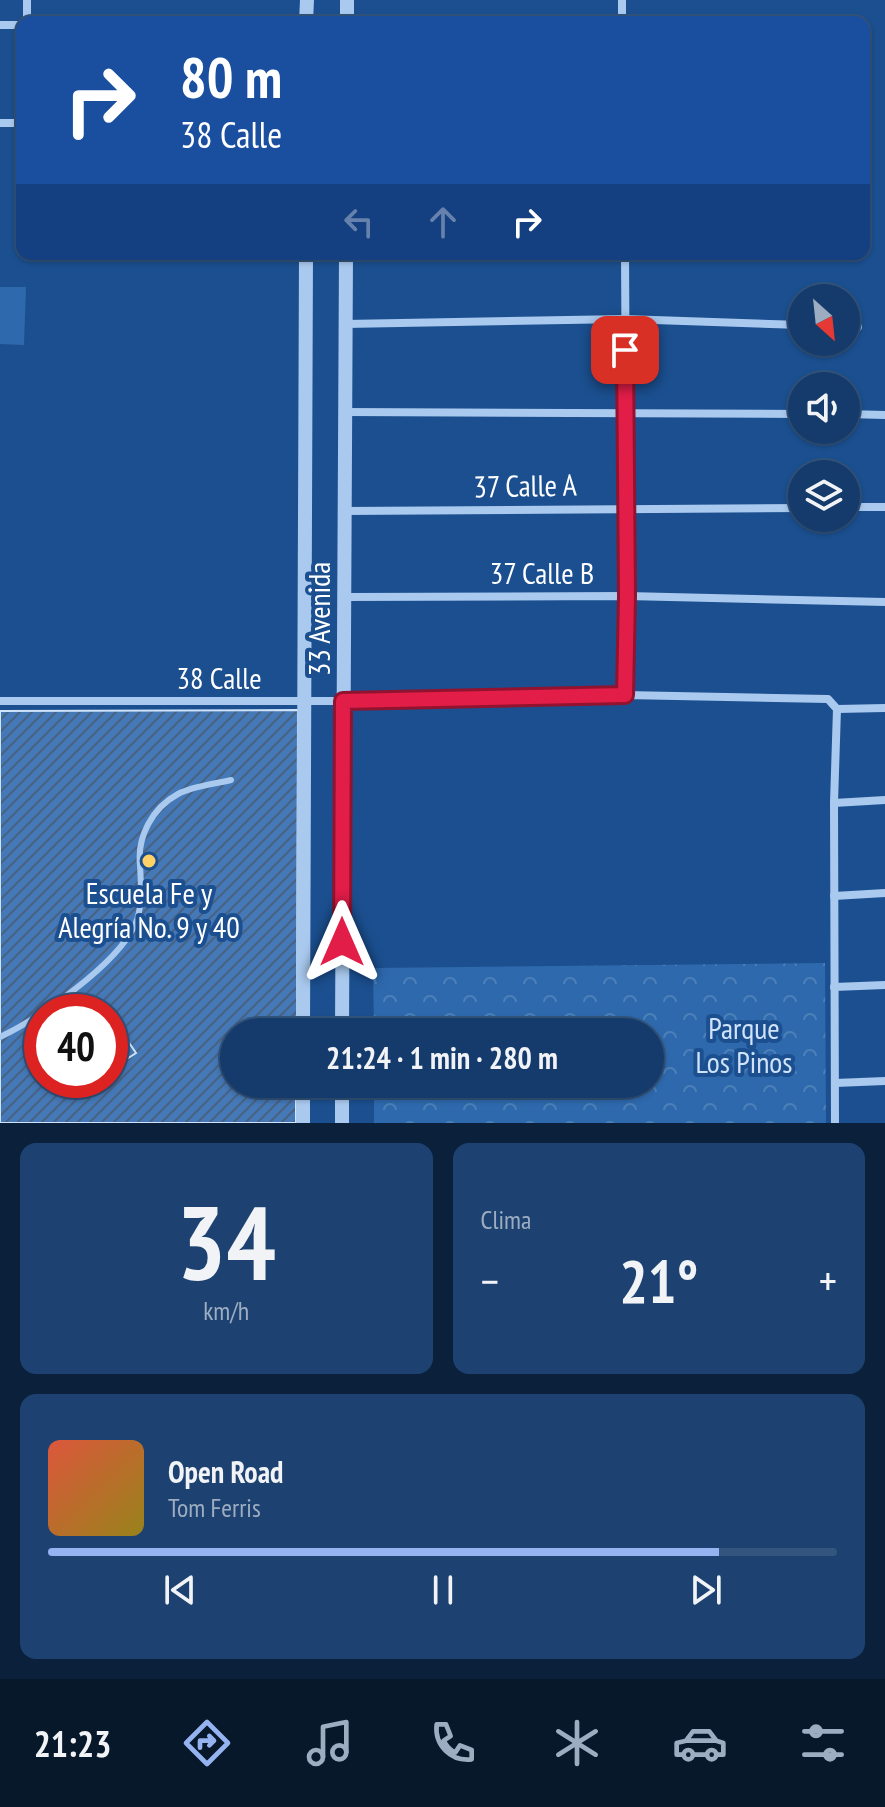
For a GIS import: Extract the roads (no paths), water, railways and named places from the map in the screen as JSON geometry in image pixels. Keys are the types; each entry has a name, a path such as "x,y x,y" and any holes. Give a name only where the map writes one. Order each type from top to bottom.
{"street":[{"name":"33 Avenida","path":"303,1018 306,260"},
{"name":"33 Avenida","path":"342,1018 346,260"},
{"path":"625,260 625,695"},
{"path":"345,324 625,319 788,325"},
{"path":"345,412 788,414"},
{"path":"860,414 885,415"},
{"path":"860,507 885,507"},
{"name":"37 Calle A","path":"344,511 788,508"},
{"name":"37 Calle B","path":"344,597 627,596 885,602"},
{"name":"38 Calle","path":"0,701 343,701 625,695 822,698 834,703 837,709"},
{"path":"835,1123 834,803 837,709 885,708"},
{"path":"834,803 885,800"},
{"path":"834,896 885,893"},
{"path":"834,987 885,985"},
{"path":"835,1083 885,1081"},
{"path":"303,1098 303,1123"},
{"path":"342,1098 342,1123"}],"lane":[{"path":"0,1037 60,999 122,946 136,923 138,913 141,882 139,849 143,832 158,811 179,793 231,780"}],"place":[{"name":"Escuela Fe y Alegría No. 9 y 40","path":"149,861"}],"park label":[{"name":"Parque Los Pinos","path":"744,1044"}]}
